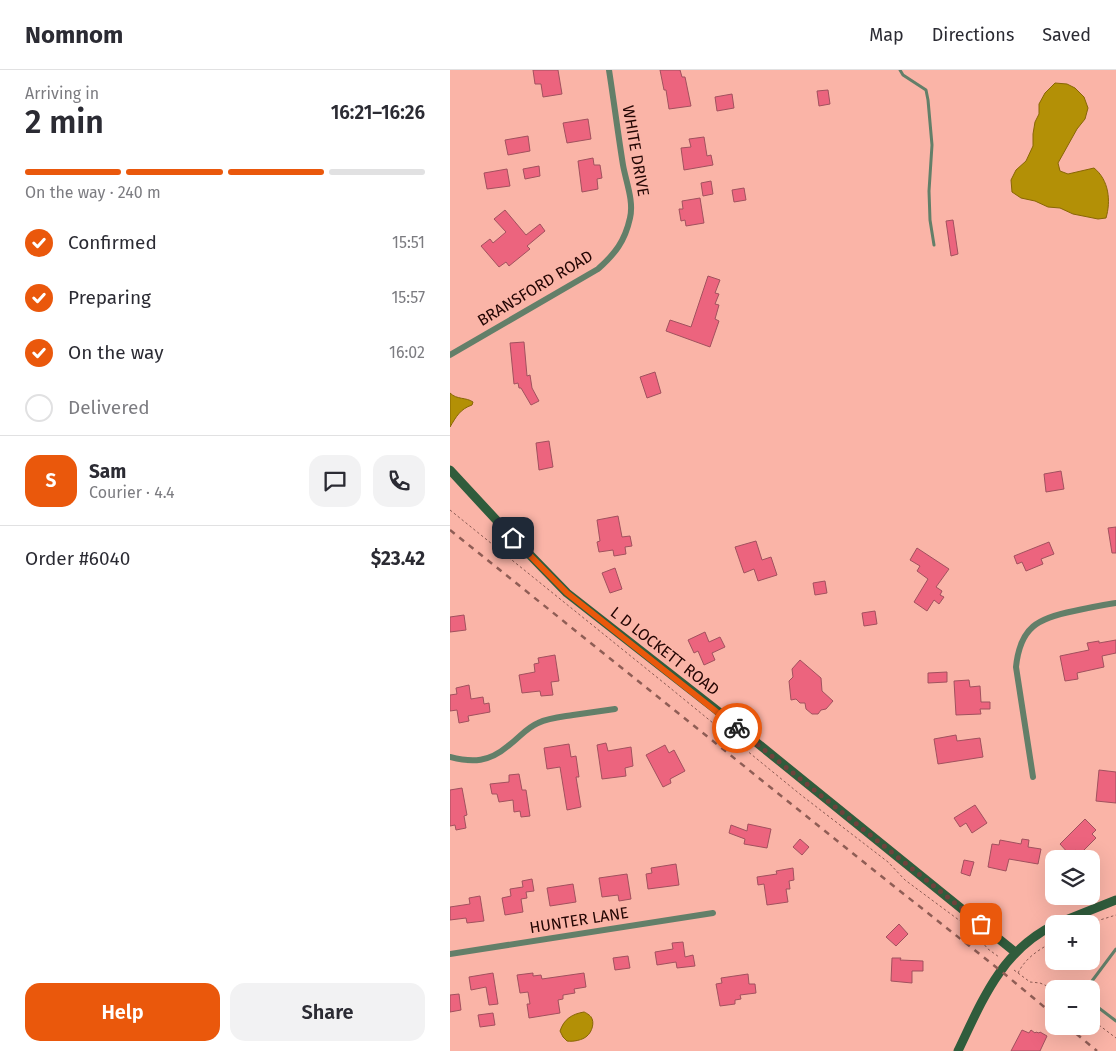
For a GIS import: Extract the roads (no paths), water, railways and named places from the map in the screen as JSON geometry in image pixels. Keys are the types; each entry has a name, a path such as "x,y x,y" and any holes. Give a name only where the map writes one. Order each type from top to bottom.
{"main road":[{"name":"L D LOCKETT ROAD","path":"450,470 567,593 714,708 1016,952"},
{"path":"1078,915 1116,900"},
{"path":"958,1051 984,996 1007,963 1026,942 1045,929"}],"street":[{"name":"WHITE DRIVE","path":"609,70 623,167 631,206 630,217 624,235"},
{"name":"BRANSFORD ROAD","path":"450,355 598,269 614,255 624,235"},
{"path":"1033,777 1016,667 1021,644 1028,631 1045,618 1060,613 1116,603"},
{"path":"450,757 466,761 484,760 499,753 528,728 540,722 615,710"},
{"name":"HUNTER LANE","path":"450,954 713,913"}],"lane":[{"path":"900,70 903,75 926,90 928,100 932,145 929,191 930,220 934,245"},
{"path":"1093,980 1116,949"},
{"path":"1100,1009 1116,1021"}],"railway":[{"path":"450,530 1045,1008"},
{"path":"1078,1035 1097,1051"}]}
